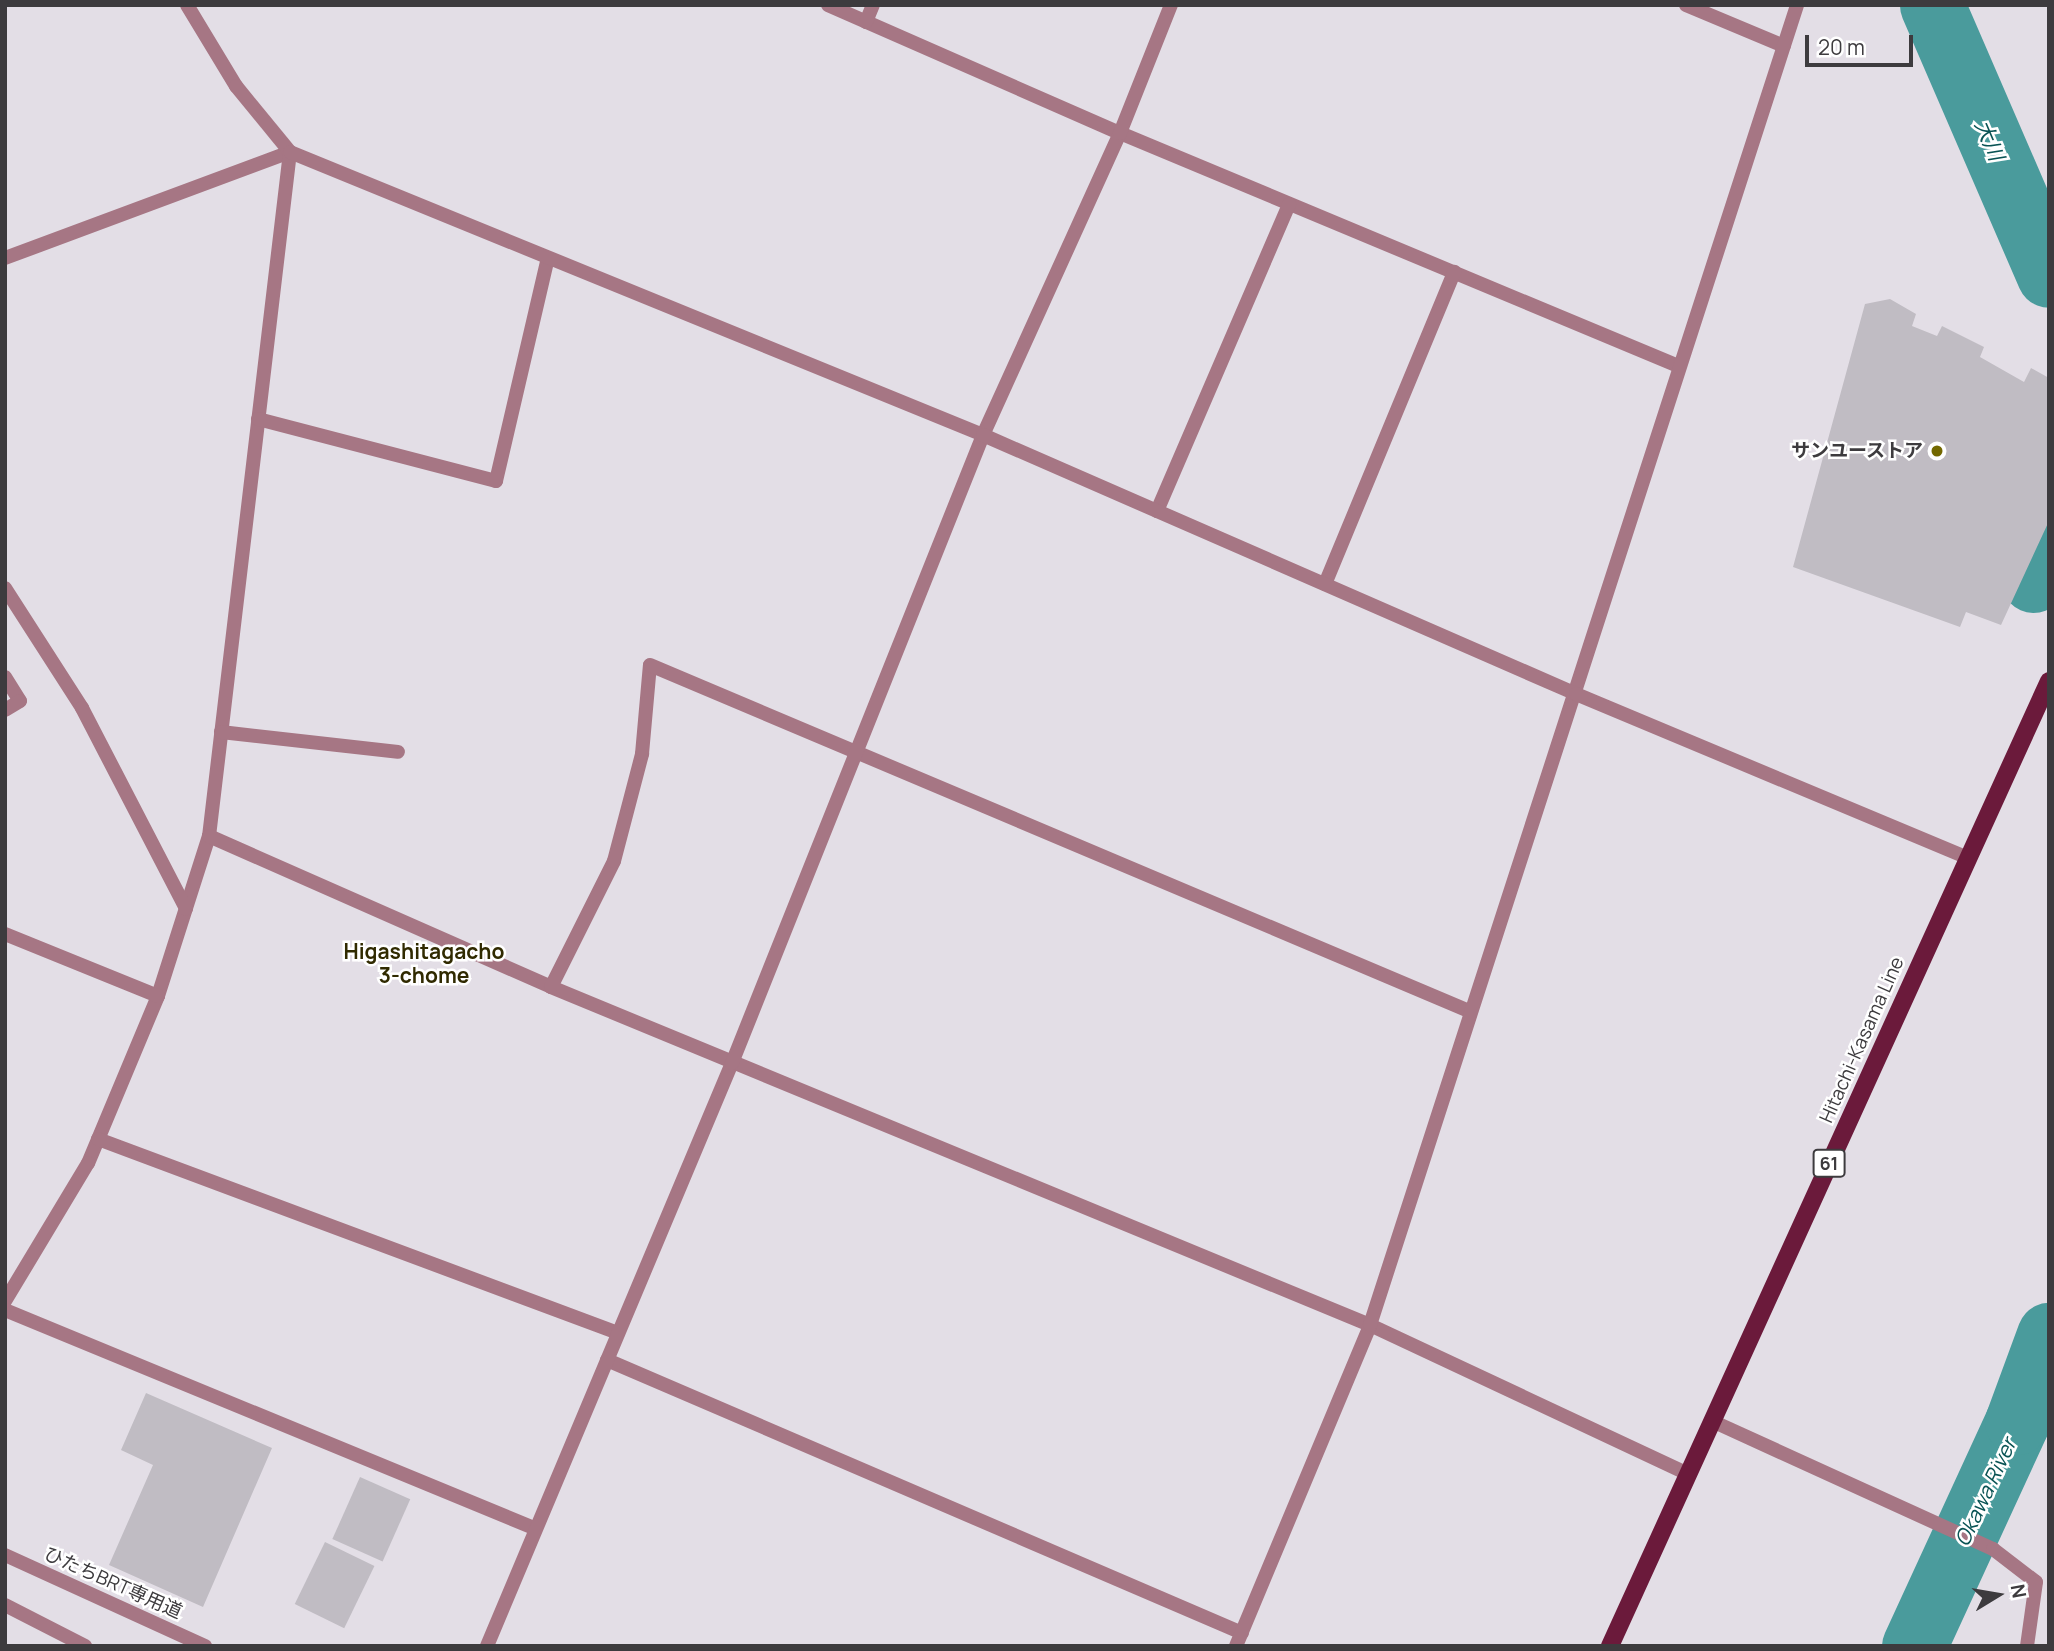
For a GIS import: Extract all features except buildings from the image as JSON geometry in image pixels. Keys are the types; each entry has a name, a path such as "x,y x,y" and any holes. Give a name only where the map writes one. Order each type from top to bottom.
{"main road":[{"name":"Hitachi-Kasama Line","path":"1610,1646 2049,681"}],"street":[{"path":"187,5 236,86 290,152 983,435 1576,694 1969,858"},
{"path":"828,5 1119,133 1678,366"},
{"path":"866,22 873,5"},
{"path":"486,1646 732,1063 858,754 983,435 1119,133 1171,5"},
{"path":"1686,5 1784,46"},
{"path":"607,1360 1239,1639 1370,1325 1469,1011 1576,694 1678,366 1797,5"},
{"path":"5,258 290,152"},
{"path":"5,1301 88,1163 158,996 209,836 290,152"},
{"path":"1157,511 1289,204"},
{"path":"258,419 496,481 548,258"},
{"path":"1325,584 1454,272"},
{"path":"5,588 82,708 186,909"},
{"path":"551,987 614,861 642,754 650,665 1469,1011"},
{"path":"5,677 20,701 5,710"},
{"path":"221,732 398,752"},
{"path":"209,836 551,987 1370,1325 1688,1474"},
{"path":"5,934 158,996"},
{"path":"97,1139 618,1334"},
{"path":"5,1310 534,1528"},
{"path":"1712,1421 1993,1549 2036,1582 2027,1646"},
{"name":"ひたちBRT専用道","path":"5,1555 205,1646"},
{"path":"5,1605 85,1646"}],"waterway":[{"name":"大川","path":"1932,5 2049,275"},
{"name":"大川","path":"2033,580 2049,543"},
{"name":"Okawa River","path":"1914,1646 2017,1422 2049,1335"}],"place":[{"name":"サンユーストア","path":"1937,451"}],"district":[{"name":"Higashitagacho 3-chome","path":"424,963"}]}
